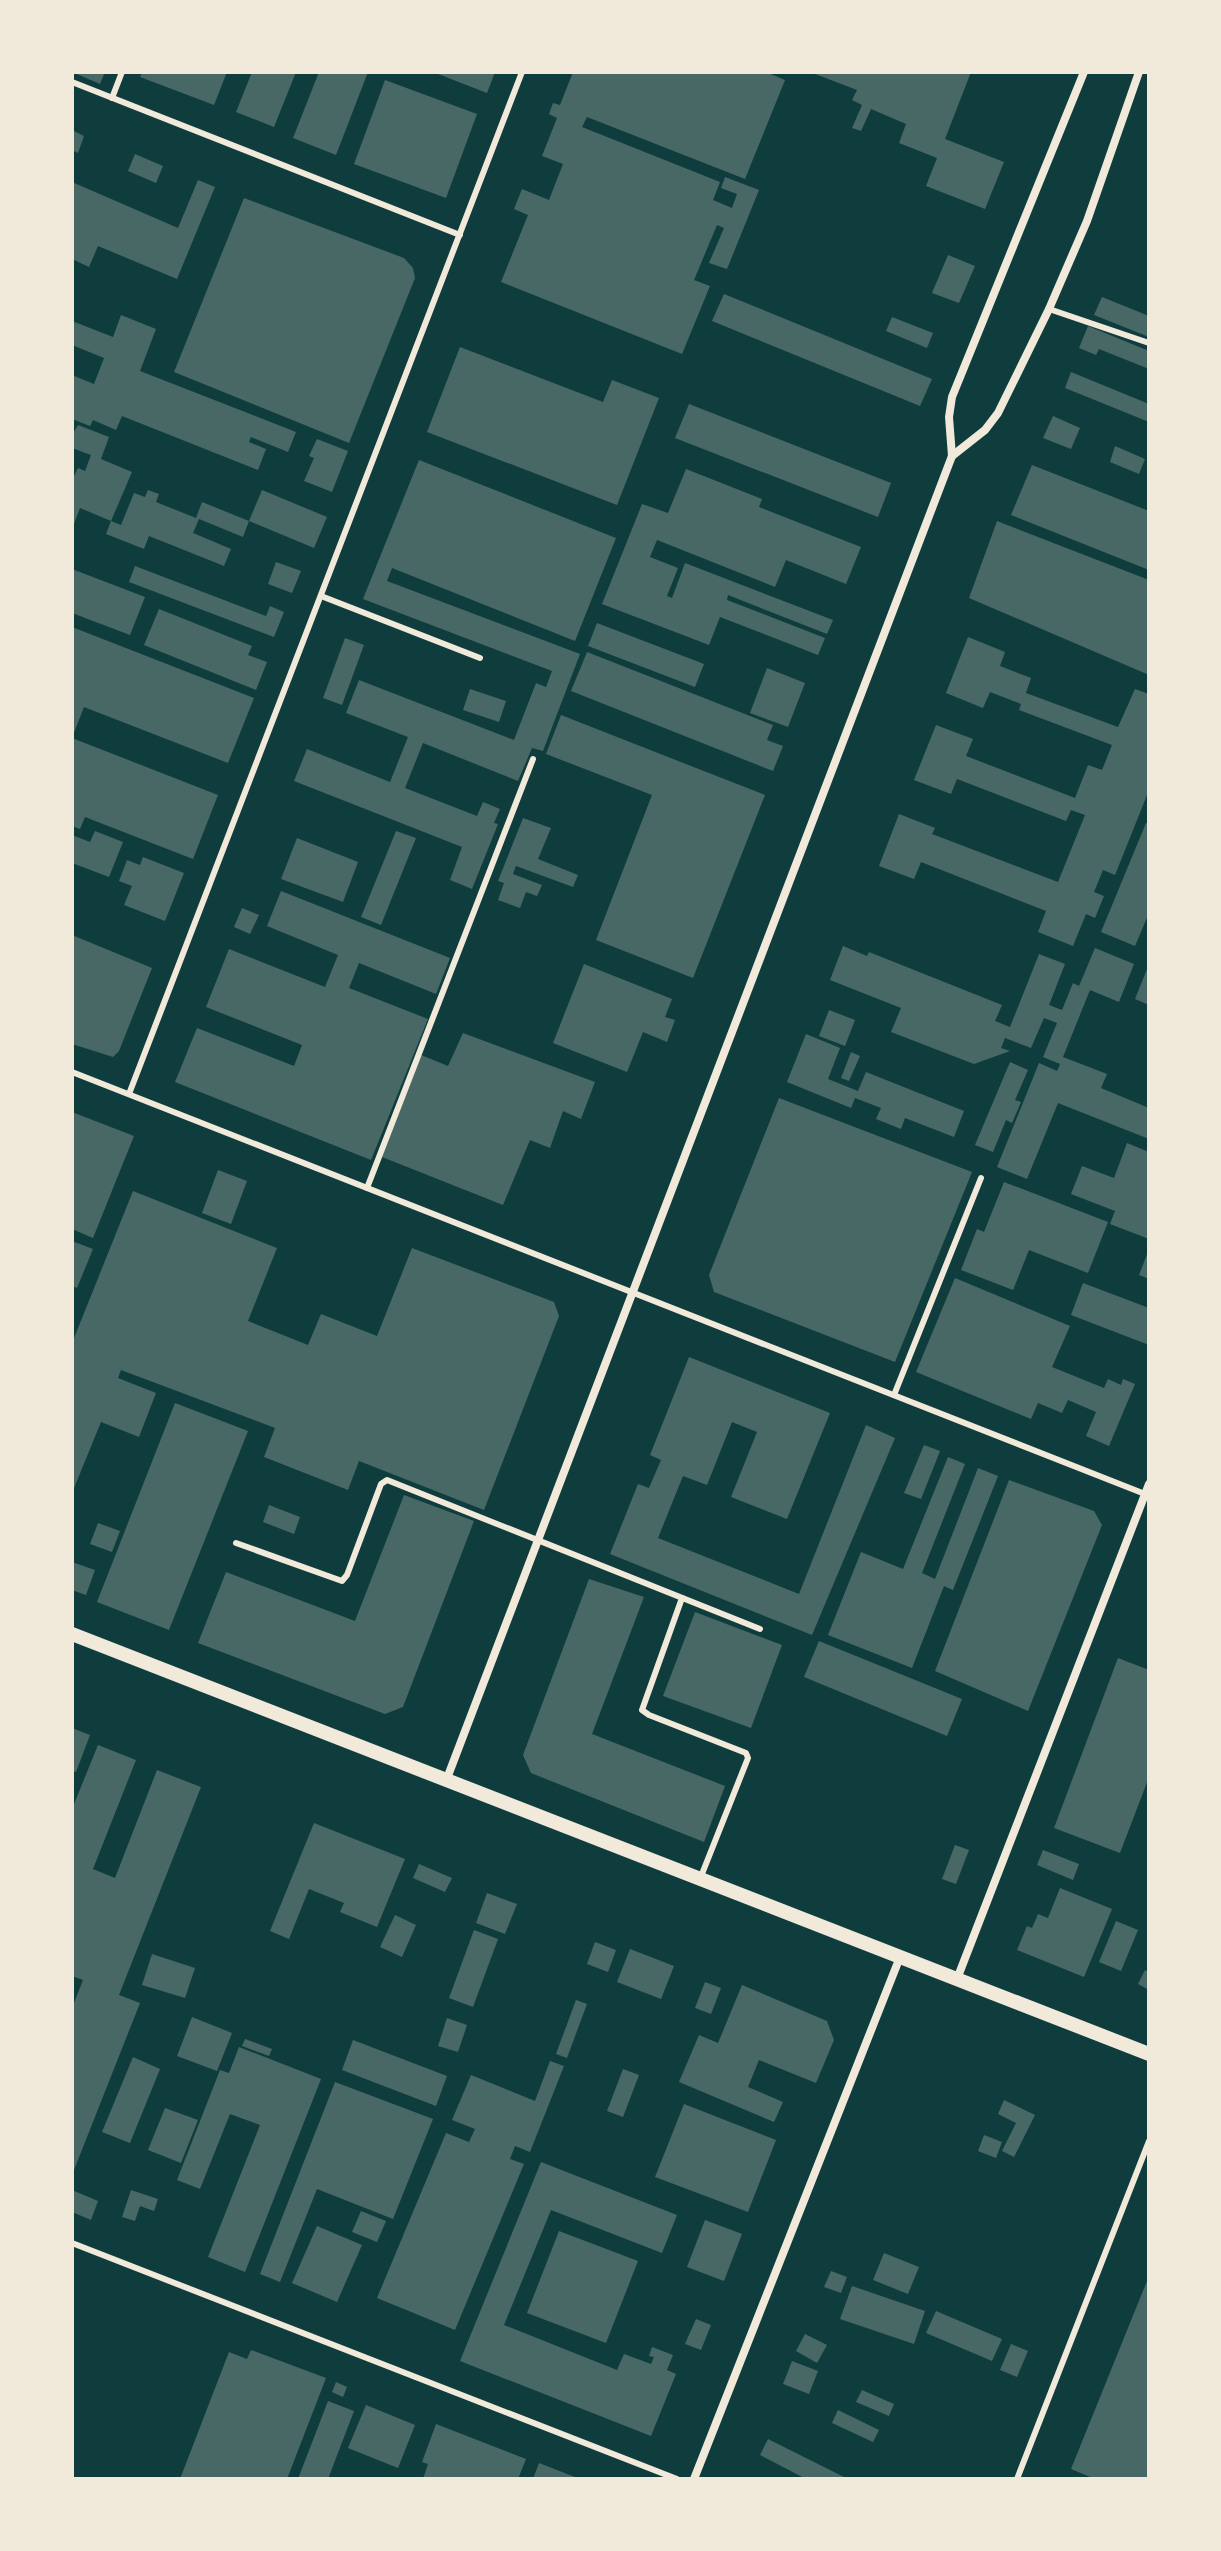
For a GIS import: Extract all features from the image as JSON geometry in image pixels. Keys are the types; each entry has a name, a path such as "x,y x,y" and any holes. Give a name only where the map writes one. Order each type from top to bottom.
{"street":[{"path":"446,1781 952,456 949,427 952,397 1084,72"},
{"path":"952,456 970,445 998,413 1049,309 1087,221 1139,72"},
{"path":"957,1979 1149,1484"},
{"path":"72,1634 1149,2054"},
{"path":"694,2479 900,1957"}],"lane":[{"path":"112,98 122,72"},
{"path":"129,1094 522,72"},
{"path":"72,82 460,235"},
{"path":"1049,309 1149,343"},
{"path":"321,596 480,658"},
{"path":"367,1188 533,759"},
{"path":"72,1072 1145,1494"},
{"path":"894,1395 981,1178"},
{"path":"236,1543 342,1581 347,1575 381,1484 387,1480 760,1629"},
{"path":"682,1598 642,1710 746,1753 748,1758 700,1879"},
{"path":"1017,2479 1149,2141"},
{"path":"72,2243 677,2479"}],"building":[{"path":"72,72 105,72 100,84"},
{"path":"142,72 227,72 214,105 140,77"},
{"path":"252,72 296,72 274,127 236,112"},
{"path":"319,72 368,72 336,155 293,138"},
{"path":"433,72 495,72 487,93"},
{"path":"573,72 766,72 785,80 745,179 587,117 582,127 720,182 713,200 732,208 737,194 721,188 725,177 759,190 727,269 709,263 724,228 717,225 694,280 710,286 682,354 501,282 528,215 514,209 522,189 549,200 563,164 542,156 557,118 549,114 553,103 560,105"},
{"path":"810,72 971,72 945,139 1004,162 985,209 926,186 937,158 899,143 906,124 871,109 861,131 852,128 862,105 852,100 857,90"},
{"path":"385,80 477,114 446,198 354,164"},
{"path":"72,130 84,136 78,153 72,150"},
{"path":"135,154 163,166 156,183 128,171"},
{"path":"198,180 215,187 177,279 98,246 89,267 72,259 72,182 178,228"},
{"path":"244,198 404,258 413,268 415,278 349,443 174,372"},
{"path":"948,255 975,266 959,303 932,293"},
{"path":"724,294 932,379 920,406 712,321"},
{"path":"1102,297 1149,316 1149,337 1094,315"},
{"path":"121,315 156,329 140,371 296,432 288,452 251,437 249,442 266,449 258,470 122,416 116,430 93,420 90,426 72,419 72,375 94,384 104,358 72,345 72,321 113,337"},
{"path":"892,317 933,333 927,348 886,331"},
{"path":"1088,326 1149,351 1149,369 1099,349 1096,355 1079,348"},
{"path":"460,347 603,402 612,380 659,398 617,505 427,432"},
{"path":"1071,372 1149,404 1149,422 1065,388"},
{"path":"689,404 891,483 878,517 675,438"},
{"path":"1053,416 1080,428 1071,449 1043,438"},
{"path":"78,425 109,437 101,459 132,472 111,521 80,508 72,529 72,475 78,468 85,471 91,455 72,448 72,435"},
{"path":"317,439 348,451 332,492 304,481 314,458 309,456"},
{"path":"1115,446 1145,459 1139,474 1110,462"},
{"path":"419,460 616,538 575,641 392,568 387,581 580,654 543,751 532,748 518,781 423,743 405,788 477,816 483,802 500,809 494,823 498,824 472,889 450,880 462,847 294,781 307,749 390,782 408,737 346,713 359,680 514,740 536,683 546,687 552,671 363,599"},
{"path":"1032,465 1149,511 1149,570 1011,515"},
{"path":"686,469 762,499 759,507 861,547 846,584 786,560 775,587 657,540 650,557 678,568 667,596 672,598 685,563 833,620 827,634 728,595 727,600 825,638 818,655 720,617 709,645 602,604 642,504 668,513"},
{"path":"148,490 159,494 156,502 196,518 202,502 249,521 243,537 199,519 193,533 231,549 224,566 149,536 144,549 106,534 111,521 121,525 134,493 145,497"},
{"path":"262,490 327,517 314,548 249,521"},
{"path":"997,521 1149,580 1149,675 969,598"},
{"path":"276,562 301,571 292,593 268,584"},
{"path":"135,566 266,616 270,606 284,612 274,637 129,582"},
{"path":"72,569 145,597 130,635 72,613"},
{"path":"159,609 252,646 248,655 267,662 256,690 144,645"},
{"path":"597,623 704,664 695,687 588,646"},
{"path":"72,627 254,698 228,763 84,707 72,738"},
{"path":"968,637 1005,652 1000,666 1031,678 1026,693 1118,727 1135,689 1149,694 1149,790 1115,875 1103,870 1094,892 1104,896 1095,918 1086,914 1073,946 1038,932 1046,911 921,862 914,879 879,866 899,814 935,828 932,834 1058,882 1085,815 1071,810 1066,821 957,779 951,794 914,780 936,725 973,739 966,756 1075,798 1088,765 1102,770 1112,745 1019,710 1021,704 990,692 983,708 946,693"},
{"path":"345,638 364,645 342,705 323,698"},
{"path":"587,652 773,725 767,740 783,746 773,771 571,691"},
{"path":"767,668 805,683 788,727 750,713"},
{"path":"470,689 506,701 499,722 463,710"},
{"path":"561,715 765,795 693,978 596,940 652,795 546,754"},
{"path":"72,738 218,795 193,859 85,817 80,829 72,826"},
{"path":"523,818 551,828 538,859 578,875 573,887 516,866 513,874 542,885 537,896 526,892 520,908 498,900 504,883 498,881"},
{"path":"1146,823 1149,824 1149,913 1135,946 1101,932"},
{"path":"95,831 123,842 109,877 72,863 72,835 90,842"},
{"path":"396,831 416,838 381,925 361,917"},
{"path":"297,838 358,862 343,902 281,879"},
{"path":"143,857 184,873 165,921 124,905 132,886 119,881 127,860 140,865"},
{"path":"281,891 450,958 436,994 359,963 349,988 428,1019 371,1160 175,1082 197,1028 294,1066 302,1045 206,1007 229,949 325,987 338,955 267,926"},
{"path":"242,908 259,915 250,934 234,927"},
{"path":"72,935 152,968 119,1051 113,1057 72,1044"},
{"path":"843,946 867,956 869,952 1002,1005 995,1021 1010,1027 1039,954 1065,964 1049,1005 1062,1010 1073,983 1079,986 1095,948 1134,964 1119,1002 1090,990 1063,1057 1107,1074 1101,1088 1149,1108 1149,1139 1058,1103 1027,1179 997,1167 1039,1063 1057,1071 1060,1064 1043,1057 1057,1023 1044,1018 1031,1048 1005,1038 1001,1048 1010,1051 974,1064 891,1032 901,1008 830,980"},
{"path":"584,964 672,999 665,1017 675,1020 667,1042 643,1032 627,1072 553,1043"},
{"path":"1149,964 1149,1005 1135,999"},
{"path":"829,1010 855,1020 845,1046 819,1036"},
{"path":"463,1033 595,1082 581,1119 563,1111 550,1148 530,1140 503,1205 382,1157 421,1055 448,1066"},
{"path":"806,1034 840,1048 828,1079 858,1091 866,1072 964,1111 954,1137 905,1118 901,1129 876,1119 881,1108 855,1098 851,1108 787,1082"},
{"path":"851,1052 860,1056 849,1081 841,1078"},
{"path":"1010,1062 1028,1070 1015,1100 1021,1102 1012,1123 1006,1120 993,1152 975,1145"},
{"path":"779,1098 972,1172 895,1362 714,1292 709,1275"},
{"path":"72,1112 134,1136 93,1238 72,1229"},
{"path":"1127,1143 1149,1152 1149,1239 1110,1224 1115,1211 1071,1194 1082,1166 1114,1178"},
{"path":"218,1170 247,1181 231,1224 202,1213"},
{"path":"1004,1182 1108,1222 1088,1273 1029,1250 1013,1290 961,1270 977,1229 984,1232"},
{"path":"133,1191 277,1248 248,1321 308,1345 321,1314 377,1336 412,1248 554,1302 559,1316 484,1510 359,1461 348,1490 264,1457 275,1428 121,1370 118,1378 156,1393 139,1437 101,1422 72,1493 72,1343"},
{"path":"72,1241 93,1249 77,1288 72,1286"},
{"path":"1149,1249 1149,1279 1139,1275"},
{"path":"955,1278 1070,1326 1052,1367 1104,1388 1108,1379 1121,1385 1123,1379 1135,1384 1109,1446 1086,1436 1096,1412 1068,1400 1062,1413 1038,1403 1031,1419 916,1372"},
{"path":"1083,1283 1149,1308 1149,1345 1071,1315"},
{"path":"689,1357 830,1413 787,1519 731,1497 757,1432 732,1422 707,1485 683,1476 658,1538 799,1594 866,1425 895,1438 812,1635 610,1554 638,1484 649,1488 661,1460 650,1455"},
{"path":"175,1403 248,1431 169,1630 97,1602"},
{"path":"924,1445 940,1451 921,1499 904,1493"},
{"path":"948,1457 965,1464 922,1573 935,1579 978,1468 998,1476 953,1590 944,1586 912,1668 828,1635 861,1552 903,1569"},
{"path":"1009,1480 1094,1511 1102,1525 1028,1711 935,1671"},
{"path":"404,1495 474,1521 403,1707 385,1714 198,1643 226,1572 355,1621"},
{"path":"269,1505 300,1517 294,1534 263,1522"},
{"path":"98,1523 120,1531 112,1552 90,1544"},
{"path":"72,1562 95,1570 86,1595 72,1590"},
{"path":"589,1579 644,1597 592,1734 725,1786 704,1842 531,1773 523,1755"},
{"path":"695,1612 782,1645 751,1728 663,1696"},
{"path":"819,1641 962,1699 947,1736 804,1677"},
{"path":"1118,1658 1149,1670 1149,1777 1120,1853 1054,1828"},
{"path":"72,1728 90,1735 76,1772 72,1771"},
{"path":"98,1745 136,1760 93,1869 115,1878 157,1770 201,1787 119,1995 140,2003 72,2175 72,2008 83,1980 72,1976 72,1809"},
{"path":"314,1823 405,1859 377,1927 340,1912 344,1903 309,1889 289,1939 270,1931"},
{"path":"955,1845 969,1850 956,1884 942,1879"},
{"path":"1043,1850 1079,1864 1073,1880 1037,1865"},
{"path":"419,1864 452,1878 445,1892 413,1878"},
{"path":"1060,1888 1112,1909 1084,1977 1017,1950 1027,1926 1032,1928 1038,1914 1048,1918"},
{"path":"487,1893 517,1904 505,1934 476,1923"},
{"path":"395,1915 416,1925 402,1957 380,1947"},
{"path":"1116,1921 1138,1930 1121,1971 1099,1962"},
{"path":"474,1930 498,1939 473,2007 449,1998"},
{"path":"595,1942 616,1950 608,1972 587,1964"},
{"path":"630,1949 674,1966 661,1999 617,1982"},
{"path":"152,1954 195,1968 185,1998 142,1985"},
{"path":"1145,1970 1149,1972 1149,1990 1138,1984"},
{"path":"705,1982 721,1988 711,2014 695,2008"},
{"path":"742,1985 827,2021 834,2040 816,2083 759,2060 748,2087 783,2102 774,2122 679,2082 699,2035 718,2043"},
{"path":"576,2000 587,2004 567,2058 556,2054"},
{"path":"192,2017 232,2033 217,2071 177,2056"},
{"path":"447,2018 467,2025 458,2052 438,2046"},
{"path":"245,2039 272,2049 269,2056 242,2046"},
{"path":"353,2040 447,2076 436,2106 342,2070"},
{"path":"239,2047 321,2079 245,2272 208,2257 260,2125 230,2114 200,2189 177,2180 220,2070 229,2073"},
{"path":"133,2057 160,2069 130,2143 102,2132"},
{"path":"550,2061 564,2066 530,2152 515,2146 510,2159 524,2164 455,2330 377,2298 446,2133 469,2142 475,2129 452,2120 471,2075 535,2101"},
{"path":"623,2069 639,2075 623,2117 607,2111"},
{"path":"335,2082 433,2119 393,2219 317,2189 280,2282 260,2274"},
{"path":"1004,2100 1035,2115 1014,2157 1002,2151 1016,2123 998,2114"},
{"path":"684,2104 776,2140 748,2212 655,2177"},
{"path":"165,2108 198,2120 181,2163 148,2150"},
{"path":"984,2135 1002,2142 996,2158 978,2151"},
{"path":"541,2162 677,2215 662,2253 551,2210 504,2325 617,2370 624,2354 651,2364 654,2357 649,2356 652,2347 673,2355 667,2370 676,2374 651,2436 460,2361"},
{"path":"72,2190 98,2201 91,2220 72,2212"},
{"path":"131,2190 158,2199 154,2211 140,2206 135,2221 122,2217"},
{"path":"361,2211 386,2221 377,2242 352,2232"},
{"path":"705,2220 742,2234 724,2281 687,2267"},
{"path":"317,2226 362,2245 337,2302 292,2283"},
{"path":"559,2231 638,2261 606,2343 527,2313"},
{"path":"884,2253 919,2267 908,2294 873,2280"},
{"path":"831,2271 847,2277 841,2293 824,2287"},
{"path":"1149,2276 1149,2479 1095,2479 1071,2469"},
{"path":"852,2286 925,2311 914,2344 840,2319"},
{"path":"936,2311 1002,2339 992,2361 926,2333"},
{"path":"696,2319 711,2325 701,2350 685,2344"},
{"path":"805,2334 827,2345 817,2363 796,2351"},
{"path":"1011,2344 1028,2351 1017,2377 1000,2370"},
{"path":"251,2350 326,2378 287,2479 180,2479 229,2352 247,2359"},
{"path":"792,2361 818,2371 809,2394 783,2384"},
{"path":"336,2382 347,2387 343,2397 332,2392"},
{"path":"862,2390 894,2404 889,2416 856,2402"},
{"path":"328,2401 354,2411 328,2479 298,2479"},
{"path":"366,2405 415,2425 398,2468 348,2448"},
{"path":"838,2410 879,2430 873,2442 832,2423"},
{"path":"436,2424 526,2459 518,2479 423,2479 428,2464 422,2462"},
{"path":"768,2439 848,2479 806,2479 760,2455"},
{"path":"539,2463 580,2479 533,2479"}]}
